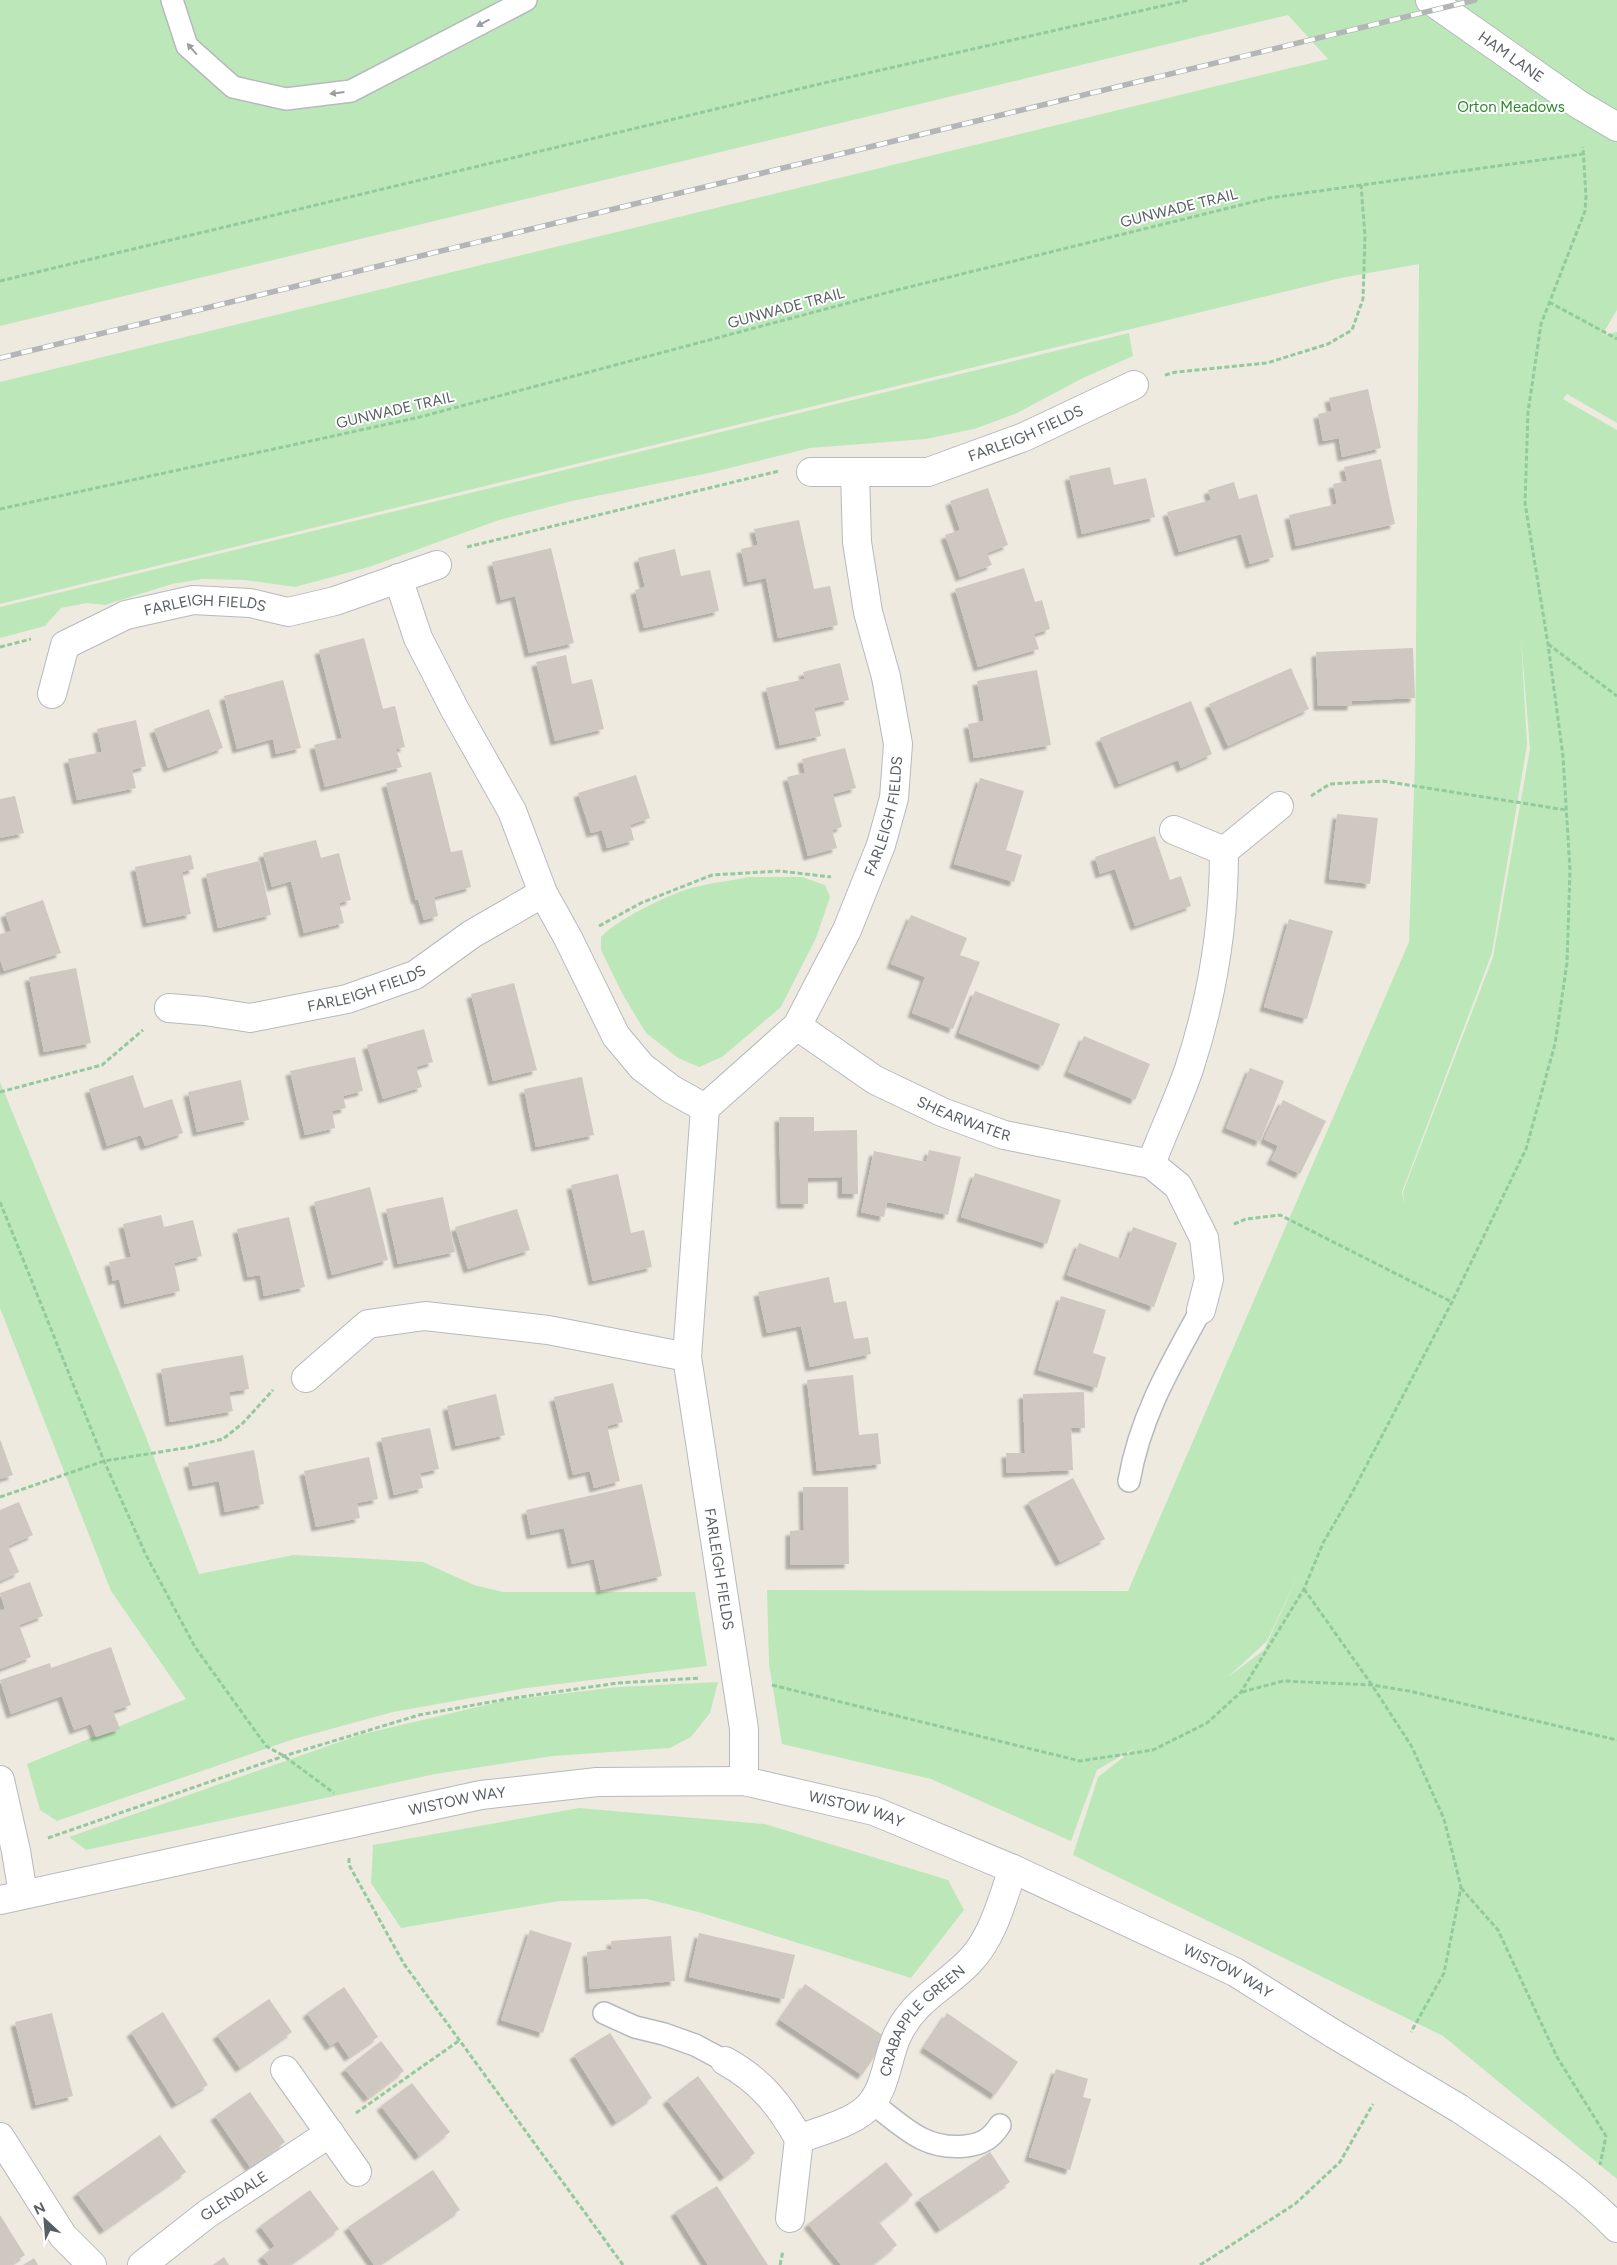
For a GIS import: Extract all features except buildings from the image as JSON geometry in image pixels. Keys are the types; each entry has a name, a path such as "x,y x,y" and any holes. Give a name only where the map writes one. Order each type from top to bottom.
{"street":[{"name":"HAM LANE","path":"1430,0 1578,104 1617,127"},
{"name":"FARLEIGH FIELDS","path":"811,472 928,472 1024,438 1134,385"},
{"name":"FARLEIGH FIELDS","path":"744,1781 744,1729 687,1357 705,1108 797,1026 847,930 881,845 894,798 898,744 886,677 868,612 857,542 856,472"},
{"name":"FARLEIGH FIELDS","path":"52,694 65,645 126,615 192,600 250,603 288,612 335,601 437,565"},
{"path":"398,578 418,638 455,710 512,811 543,892 616,1036 642,1067 671,1089 705,1108"},
{"path":"1224,851 1279,806"},
{"path":"1174,830 1224,851"},
{"path":"1151,1164 1189,1070 1207,1006 1217,946 1224,884 1224,851"},
{"name":"FARLEIGH FIELDS","path":"169,1008 250,1018 347,999 415,975 472,934 543,892"},
{"name":"SHEARWATER","path":"797,1026 874,1080 942,1112 1004,1135 1151,1164 1178,1186 1204,1238 1209,1279 1201,1310"},
{"path":"306,1378 368,1324 424,1316 548,1330 687,1357"},
{"path":"0,1780 16,1851 11,1897"},
{"name":"WISTOW WAY","path":"11,1897 481,1794 597,1782 744,1781 874,1811 1013,1869 1235,1972 1460,2109 1533,2158 1592,2202 1617,2228"},
{"name":"CRABAPPLE GREEN","path":"799,2139 846,2121 865,2110 878,2094 889,2057 906,2020 920,2002 958,1973 982,1947 1013,1869"},
{"path":"725,2061 742,2070 768,2092 784,2113 799,2139 790,2218"},
{"path":"285,2070 357,2172"},
{"name":"GLENDALE","path":"142,2265 207,2214 330,2133"},
{"path":"0,2137 62,2236 92,2265"}],"lane":[{"path":"172,0 188,46 232,87 286,99 351,91 526,0"},
{"path":"1129,1481 1134,1451 1157,1390 1201,1310"},
{"path":"604,2013 635,2027 664,2034 695,2045 725,2061"},
{"path":"871,2102 912,2134 925,2141 947,2148 978,2145 992,2137 1000,2125"}],"path":[{"path":"0,281 833,81 1188,0"},
{"name":"GUNWADE TRAIL","path":"0,509 420,417 897,290 1269,198 1583,154 1586,197 1584,211 1549,302"},
{"path":"1134,385 1176,372 1267,363 1328,344 1352,330 1363,299 1364,236 1361,185"},
{"path":"772,1686 1080,1761 1153,1750 1208,1723 1241,1692 1304,1589 1324,1543 1452,1302 1526,1149 1555,1044 1567,963 1570,870 1563,756 1526,503 1528,412 1541,324 1549,302 1617,339"},
{"path":"437,565 462,548 794,468 811,472"},
{"path":"1548,644 1617,696"},
{"path":"1279,806 1296,806 1330,784 1383,782 1566,810"},
{"path":"568,938 589,931 641,903 712,876 780,871 825,876 865,886"},
{"path":"0,1092 102,1065 169,1008"},
{"path":"0,1202 104,1461 146,1555 195,1647 266,1746 284,1756 330,1789 339,1799"},
{"path":"1204,1238 1246,1219 1280,1215 1452,1302"},
{"path":"0,1497 104,1461 192,1447 223,1439 243,1423 275,1388 306,1378"},
{"path":"1304,1589 1372,1685 1412,1748 1444,1819 1461,1887 1444,1973 1411,2032"},
{"path":"16,1851 38,1841 284,1756 419,1715 506,1699 618,1683 700,1678"},
{"path":"1241,1692 1283,1681 1372,1685 1409,1691 1617,1740"},
{"path":"349,1856 349,1865 404,1964 623,2265"},
{"path":"1461,1887 1498,1930 1557,2057 1606,2136 1592,2202"},
{"path":"330,2133 460,2040"},
{"path":"1200,2265 1301,2198 1340,2162 1373,2104"}],"green space":[{"name":"Orton Meadows","path":"0,0 1617,0 1617,310 1602,335 1617,332 1617,423 1567,394 1563,399 1617,430 1617,2179 1443,2036 1073,1855 1098,1777 1135,1748 1097,1770 1071,1841 931,1779 782,1744 769,1664 767,1590 1128,1591 1409,942 1415,761 1419,264 1341,278 0,604 0,382 1328,59 1288,15 0,326","holes":["1521,638 1530,749 1493,957 1403,1192 1405,1206 1402,1192 1492,953 1527,745","1300,1571 1264,1650 1228,1677 1267,1641"]},
{"path":"1129,333 1133,356 1083,378 1015,414 974,429 926,439 810,448 709,473 572,501 499,520 369,567 295,587 245,580 202,579 172,584 105,605 87,603 61,608 45,626 0,638 0,607"},
{"path":"749,877 802,877 825,885 830,897 816,938 781,1007 722,1057 699,1067 678,1058 646,1033 623,995 601,950 601,937 630,916 678,893 703,885"},
{"path":"0,1082 144,1432 199,1574 293,1555 423,1562 474,1585 503,1592 695,1592 707,1666 526,1688 393,1712 294,1739 57,1821 40,1810 27,1764 186,1699 111,1591 0,1308"},
{"path":"718,1682 710,1713 691,1737 670,1748 553,1756 435,1774 86,1850 69,1837 359,1735 507,1700 618,1687"},
{"path":"579,1808 765,1824 948,1880 964,1910 911,1978 702,1913 647,1899 559,1901 401,1928 371,1883 373,1845"}],"railway":[{"path":"0,358 1475,0"}]}
